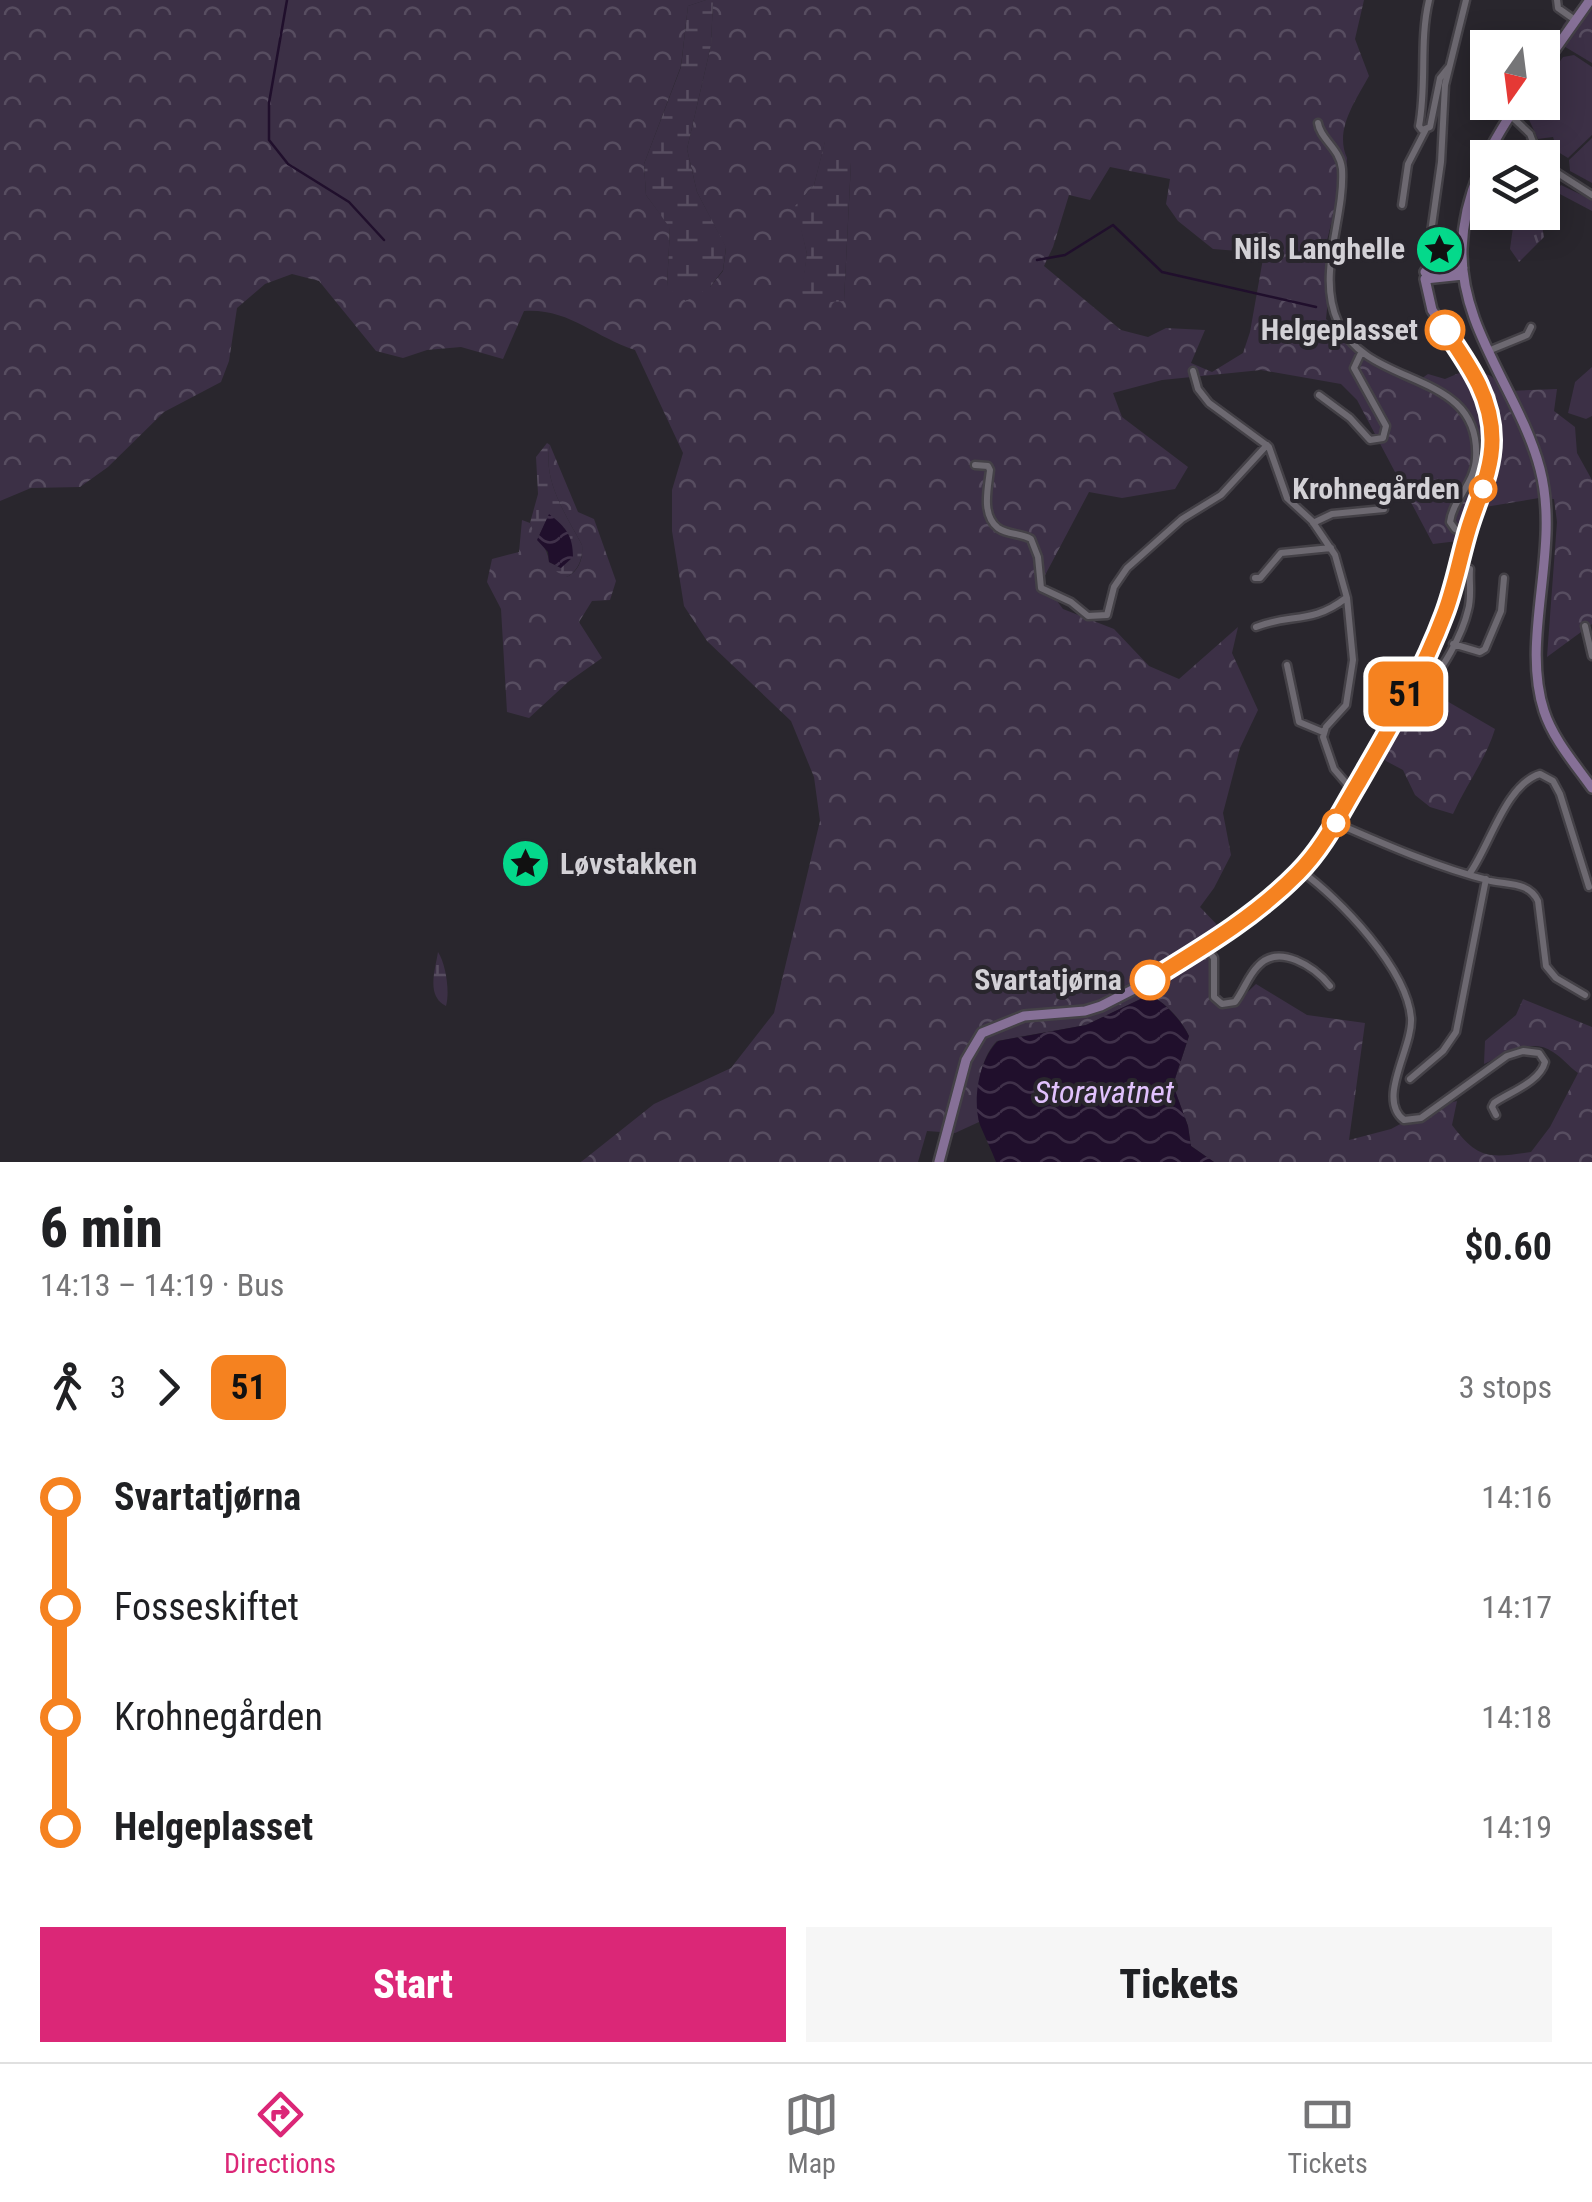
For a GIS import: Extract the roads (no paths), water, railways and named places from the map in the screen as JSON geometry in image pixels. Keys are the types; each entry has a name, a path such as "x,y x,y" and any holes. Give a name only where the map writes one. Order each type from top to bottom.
{"main road":[{"path":"1560,43 1590,0"},
{"path":"1507,120 1487,152 1469,197 1464,221 1463,271 1472,315 1536,456 1543,484 1548,552 1537,666 1544,712 1553,733 1592,788"},
{"path":"940,1162 966,1060 982,1032 1024,1016 1101,1006 1205,946 1258,910 1300,871 1336,823 1442,620 1487,477 1492,439 1490,416 1471,367 1427,300 1425,276 1463,271"}],"street":[{"path":"1425,131 1419,126 1424,81 1422,26 1429,0"},
{"path":"1425,276 1449,67 1466,0"},
{"path":"1556,0 1558,8 1576,20"},
{"path":"1402,205 1408,164 1432,120 1441,74 1449,67"},
{"path":"1514,120 1533,140"},
{"path":"1318,123 1319,131 1334,146 1342,170 1339,224 1330,271 1330,294 1337,321 1374,362 1446,394 1467,418 1475,442 1475,468 1450,522 1467,534"},
{"path":"1560,173 1592,195"},
{"path":"1488,351 1527,335 1531,327"},
{"path":"1319,395 1350,418 1370,440 1384,438 1386,426 1354,368 1362,353"},
{"path":"1193,370 1198,389 1209,403 1267,445 1287,498 1332,548 1347,598 1354,653 1346,706 1323,732 1325,749 1334,768 1353,791"},
{"path":"975,465 988,466 990,470 988,508 995,524 1031,539 1040,567 1041,588 1088,616 1097,617 1106,615 1114,588 1127,568 1182,519 1221,495 1267,445"},
{"path":"1313,523 1332,514 1384,509"},
{"path":"1255,578 1260,578 1281,553 1332,548"},
{"path":"1411,685 1424,686 1436,676 1453,644 1469,608 1470,570"},
{"path":"1453,644 1480,652 1485,649 1501,611 1504,578"},
{"path":"1256,627 1274,620 1306,618 1347,598"},
{"path":"1585,626 1592,656"},
{"path":"1287,666 1299,722 1323,732"},
{"path":"1470,873 1513,792 1540,774 1553,782 1560,794 1589,888"},
{"path":"1336,823 1486,880 1534,892 1546,966 1556,978 1584,995"},
{"path":"1300,871 1362,928 1404,986 1411,1022 1392,1101 1397,1115 1404,1120 1421,1118 1506,1056 1522,1050 1539,1053 1545,1062 1544,1069 1494,1103 1496,1115"},
{"path":"1410,1078 1444,1051 1456,1032 1486,880"},
{"path":"1205,946 1214,958 1214,997 1222,1004 1236,1002 1256,968 1274,957 1288,958 1310,968 1330,986"}],"water":[{"path":"549,514 564,528 572,543 573,557 561,568 549,562 548,552 537,540"},
{"name":"Storavatnet","path":"1149,995 1172,1012 1189,1036 1173,1085 1191,1146 1214,1162 996,1162 980,1125 977,1104 982,1069 998,1041 1086,1025"}],"waterway":[{"path":"287,0 269,103 269,140 288,164 349,202 384,240"},
{"path":"1037,260 1065,255 1113,225 1162,272 1316,307"}],"place":[{"name":"Nils Langhelle","path":"1440,249"},
{"name":"Helgeplasset","path":"1445,330"},
{"name":"Krohnegården","path":"1483,489"},
{"name":"Løvstakken","path":"525,864"},
{"name":"Svartatjørna","path":"1150,980"}]}
